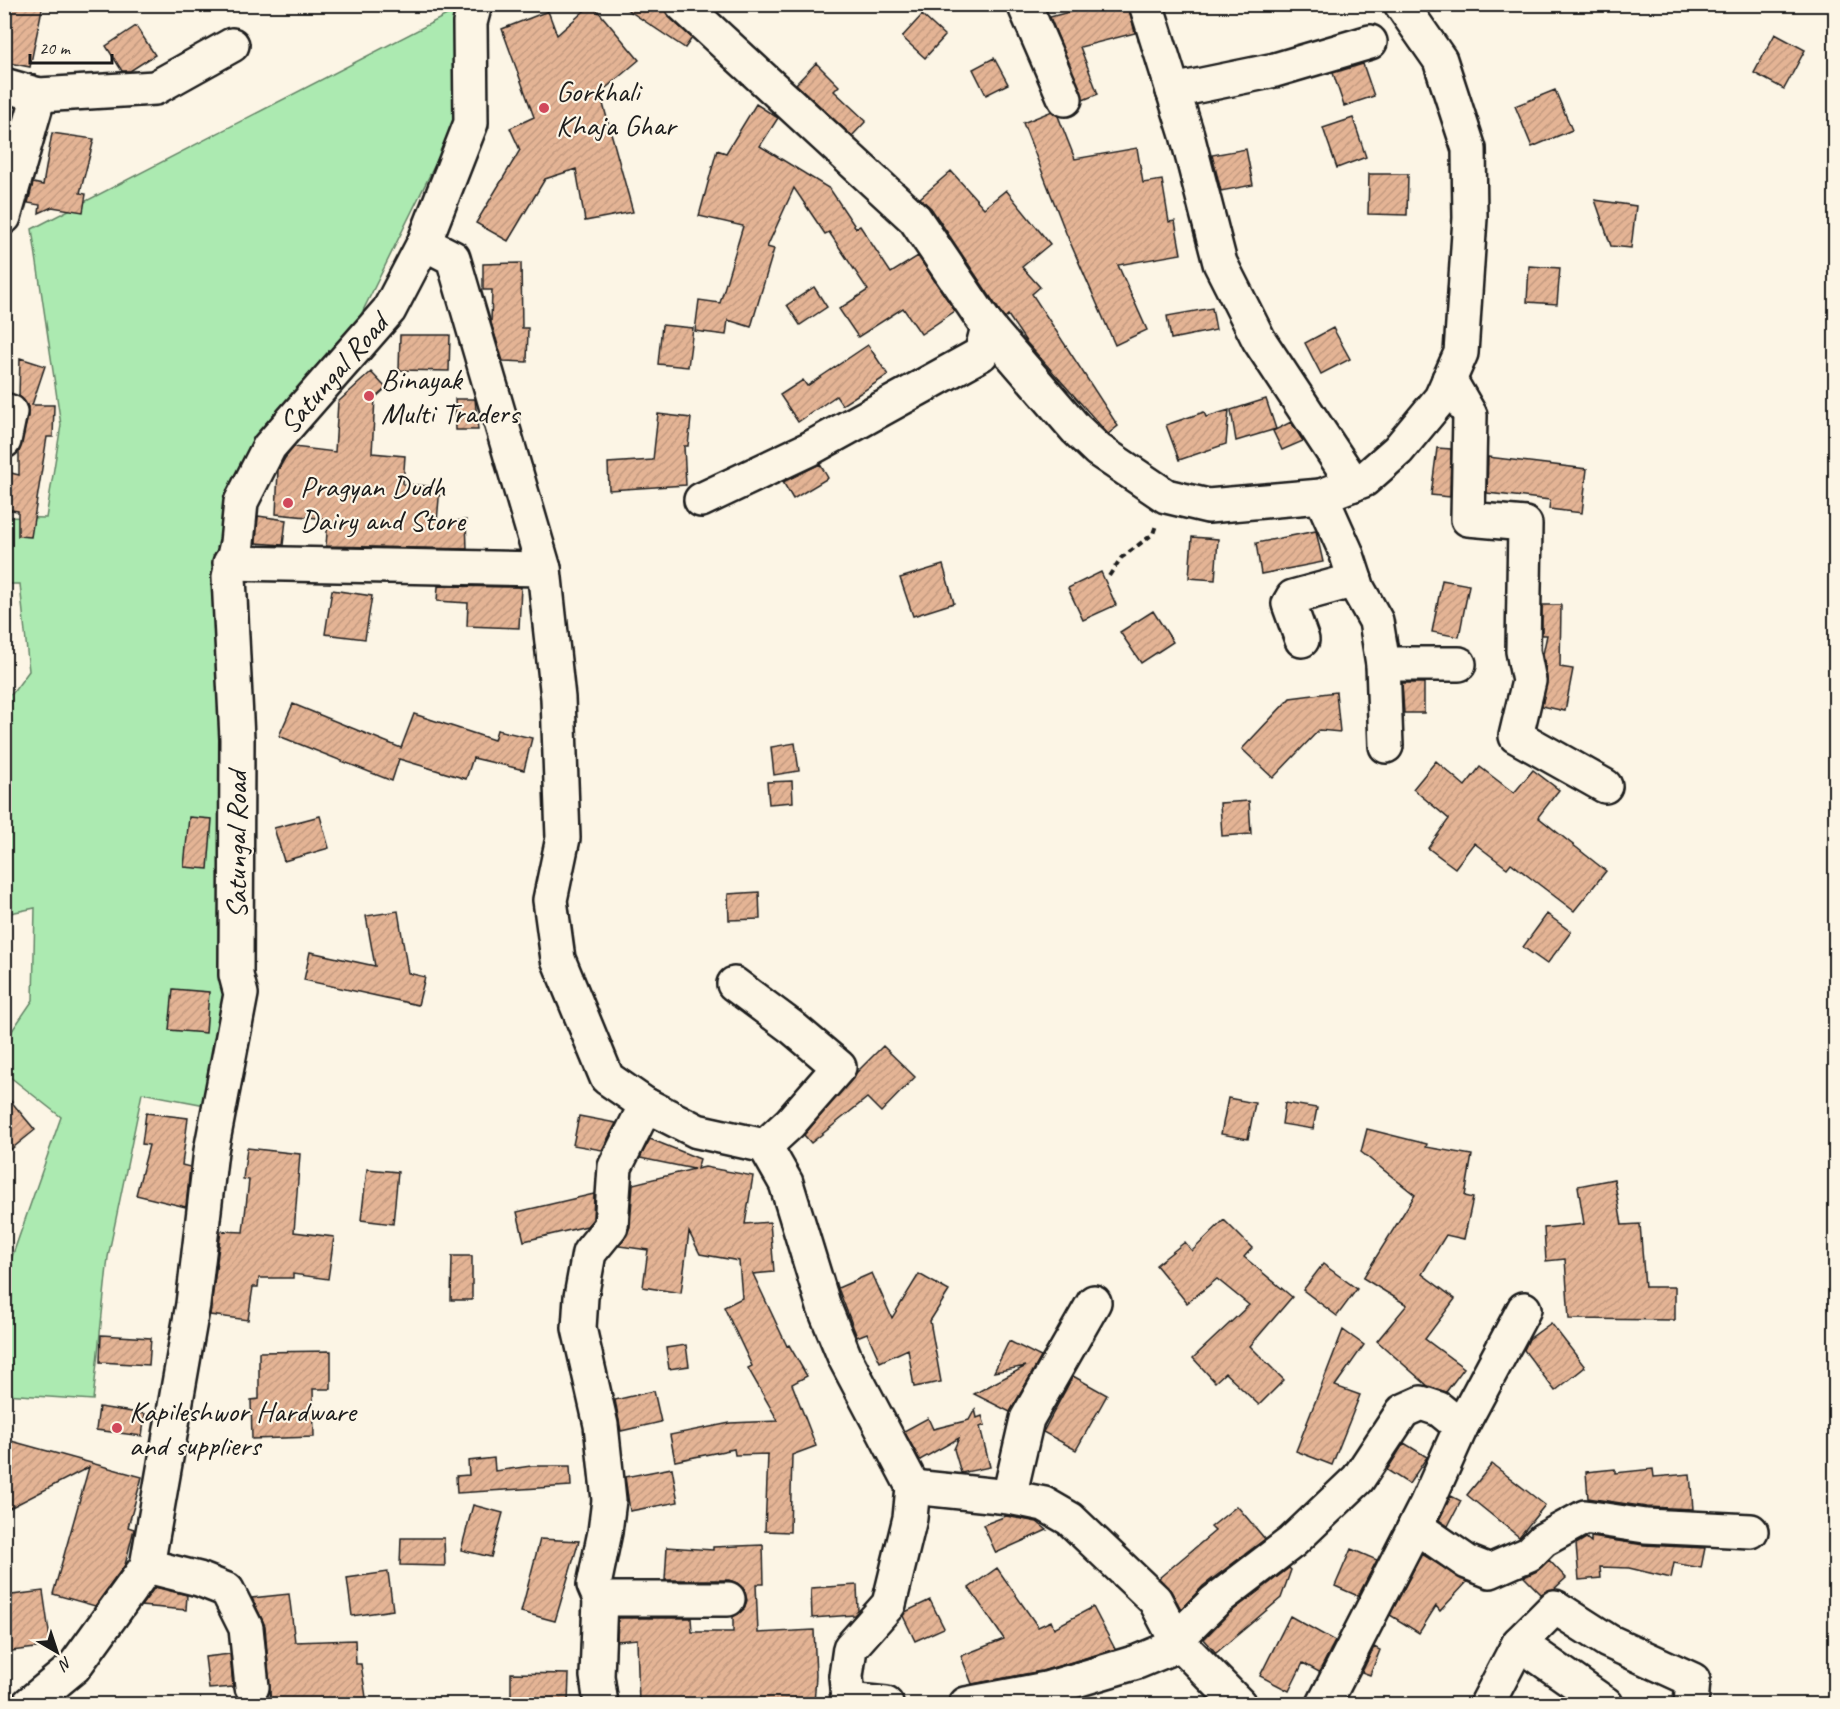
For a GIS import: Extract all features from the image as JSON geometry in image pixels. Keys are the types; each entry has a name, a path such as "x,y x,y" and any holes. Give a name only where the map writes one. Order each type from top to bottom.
{"street":[{"path":"682,4 915,219 988,327 1076,429 1098,450 1166,496 1208,506 1321,496 1364,480 1398,450 1441,398 1461,353 1470,218 1469,149 1440,60 1401,4"},
{"path":"1024,4 1065,99"},
{"path":"1146,4 1173,91 1220,263 1259,340 1354,484"},
{"name":"Satungal Road","path":"29,1704 74,1667 147,1566 193,1304 212,1151 241,994 236,975 237,739 230,563 237,543 241,502 269,447 389,310 424,243 471,123 480,11"},
{"path":"1173,91 1275,70 1370,42"},
{"path":"4,86 39,95 154,88 232,45"},
{"path":"4,217 39,95"},
{"path":"424,243 453,258 544,569 559,733 563,838 550,900 558,959 607,1078 646,1105 698,1131 765,1146 786,1183 825,1307 845,1358 914,1487 910,1518 889,1604 850,1648 846,1676 847,1702 886,1704"},
{"path":"701,500 809,449 981,354 988,327"},
{"path":"1449,378 1470,415 1468,519 1525,524 1523,651 1529,681 1515,736 1605,786"},
{"path":"4,410 10,412 4,441"},
{"path":"1321,496 1355,580 1376,621 1383,664 1386,746"},
{"path":"230,563 544,569"},
{"path":"1302,640 1289,604 1293,597 1355,580"},
{"path":"1383,664 1459,664"},
{"path":"734,984 793,1028 839,1067 790,1123 765,1146"},
{"path":"601,1704 597,1676 600,1599 594,1585 609,1500 601,1425 579,1328 581,1297 589,1253 611,1226 615,1167 646,1105"},
{"path":"1009,1497 1027,1419 1094,1302"},
{"path":"1324,1704 1415,1526 1461,1427 1524,1309"},
{"path":"966,1704 1046,1689 1093,1676 1166,1650 1215,1601 1292,1542 1358,1479 1403,1412 1421,1403 1440,1408 1461,1427"},
{"path":"914,1487 1009,1497 1044,1504 1070,1519 1122,1566 1155,1600 1176,1640 1239,1704"},
{"path":"1415,1526 1467,1562 1490,1571 1528,1554 1543,1540 1585,1517 1645,1526 1751,1531"},
{"path":"147,1566 199,1579 227,1590 246,1628 252,1687"},
{"path":"600,1599 728,1599"},
{"path":"1487,1704 1519,1643 1555,1607 1608,1641 1693,1680 1691,1704"},
{"path":"1519,1643 1606,1704"}],"path":[{"path":"1109,576 1121,558 1153,534 1166,496"}],"green space":[{"path":"466,5 456,122 345,347 226,495 232,994 211,1106 142,1093 108,1257 93,1400 5,1394 5,1277 61,1117 5,1073 5,1041 33,1000 35,908 5,914 4,695 12,694 29,671 20,584 5,584 5,517 46,518 61,425 32,229"}],"building":[{"path":"4,4 43,4 30,67 4,62"},
{"path":"592,4 639,60 600,93 633,212 585,221 576,169 545,179 508,241 476,223 520,150 510,128 534,117 502,29 548,11 557,35"},
{"path":"619,4 664,4 669,17 692,38 685,48"},
{"path":"1099,4 1128,4 1135,33 1080,47 1098,94 1083,100 1050,17"},
{"path":"922,15 945,36 925,58 902,37"},
{"path":"136,26 155,55 130,71 122,71 106,46"},
{"path":"1775,34 1805,50 1784,89 1754,73"},
{"path":"994,58 1008,84 986,95 973,69"},
{"path":"816,63 839,86 834,91 866,121 852,136 796,84"},
{"path":"1363,64 1374,96 1344,106 1333,73"},
{"path":"1555,90 1572,130 1532,147 1515,106"},
{"path":"756,104 778,118 760,146 830,189 856,228 860,226 891,273 918,256 955,311 921,334 903,308 858,337 839,309 868,290 829,232 825,234 794,188 767,247 774,249 751,327 728,320 726,335 695,331 699,300 720,303 743,226 699,216 717,150 726,153"},
{"path":"1052,111 1058,116 1075,159 1137,148 1143,183 1162,180 1169,222 1175,221 1181,254 1118,265 1147,330 1115,345 1066,233 1023,123"},
{"path":"1353,118 1366,157 1337,168 1323,128"},
{"path":"52,133 94,139 80,193 86,194 83,212 52,207 39,213 40,205 28,203 33,183 43,185"},
{"path":"1246,149 1253,185 1221,191 1212,155"},
{"path":"951,171 984,208 1006,190 1050,244 1022,267 1040,287 1032,294 1118,426 1108,434 1027,343 1008,315 1005,318 1001,313 931,208 920,198"},
{"path":"1369,174 1408,174 1407,215 1368,214"},
{"path":"1595,200 1636,206 1631,248 1611,246"},
{"path":"521,263 522,328 528,328 527,362 503,361 491,323 492,290 483,290 483,264"},
{"path":"1529,266 1560,268 1557,304 1527,302"},
{"path":"814,287 827,307 800,325 787,305"},
{"path":"1212,308 1216,330 1171,339 1167,316"},
{"path":"662,325 693,328 688,367 658,364"},
{"path":"1333,328 1350,359 1321,374 1305,343"},
{"path":"400,335 450,335 449,371 399,370"},
{"path":"868,345 888,375 842,405 836,396 798,422 780,395 803,380 807,386"},
{"path":"20,358 45,366 32,405 54,405 53,437 47,437 31,537 18,536 18,511 4,509 11,473 19,475 19,452 28,416 28,406 19,396"},
{"path":"371,372 386,388 375,398 372,453 405,456 403,484 440,487 437,522 466,520 467,549 326,546 328,519 276,514 278,470 285,458 294,447 335,452 338,402"},
{"path":"455,399 475,399 478,430 456,430"},
{"path":"1266,399 1276,429 1236,441 1231,410"},
{"path":"1229,410 1226,444 1179,460 1166,425 1204,412 1206,417"},
{"path":"658,414 691,418 688,446 684,446 686,485 609,490 608,463 653,460"},
{"path":"1291,422 1303,441 1282,450 1273,431"},
{"path":"1437,448 1451,449 1450,497 1431,495"},
{"path":"1488,457 1587,469 1582,513 1549,509 1550,500 1487,493"},
{"path":"820,464 828,478 793,499 783,482"},
{"path":"258,516 286,520 283,545 256,543"},
{"path":"1316,531 1323,562 1261,574 1256,543"},
{"path":"1192,537 1218,539 1215,580 1189,578"},
{"path":"943,565 954,603 913,616 900,578"},
{"path":"1101,572 1116,605 1083,620 1068,588"},
{"path":"1442,580 1469,585 1459,637 1432,632"},
{"path":"438,586 521,587 519,628 467,626 468,603 437,601"},
{"path":"332,590 372,596 365,639 325,634"},
{"path":"1542,605 1561,605 1560,667 1573,669 1565,711 1542,706 1547,678 1543,654 1547,635 1542,635"},
{"path":"1153,611 1173,642 1141,663 1120,632"},
{"path":"1402,683 1424,683 1424,713 1404,713"},
{"path":"1336,692 1340,732 1319,730 1273,778 1242,749 1290,698"},
{"path":"293,704 401,748 414,714 494,740 497,730 532,738 524,770 473,758 466,779 399,759 392,781 279,736"},
{"path":"795,743 799,771 774,775 771,747"},
{"path":"1436,761 1465,786 1480,767 1514,793 1533,770 1559,790 1538,817 1606,871 1574,911 1511,863 1507,868 1474,843 1455,868 1428,848 1449,819 1413,789"},
{"path":"792,781 793,802 769,804 767,782"},
{"path":"1249,801 1251,834 1222,836 1220,803"},
{"path":"320,816 329,848 284,861 274,828"},
{"path":"189,817 212,819 208,869 184,867"},
{"path":"759,892 760,919 729,920 728,894"},
{"path":"398,911 408,973 425,977 418,1005 304,980 310,952 375,966 366,916"},
{"path":"1547,914 1571,932 1547,964 1523,947"},
{"path":"173,989 209,992 206,1033 169,1030"},
{"path":"883,1046 915,1077 881,1112 867,1098 811,1143 804,1135 857,1072"},
{"path":"4,1093 35,1130 4,1155"},
{"path":"1228,1098 1255,1103 1248,1139 1221,1134"},
{"path":"1285,1103 1317,1108 1313,1129 1282,1124"},
{"path":"146,1113 188,1118 182,1165 190,1167 186,1207 136,1195 149,1145 142,1144"},
{"path":"579,1116 616,1123 602,1150 573,1145"},
{"path":"1367,1129 1427,1144 1426,1147 1472,1155 1465,1196 1473,1198 1464,1239 1446,1235 1422,1274 1455,1299 1425,1339 1464,1368 1446,1392 1428,1386 1377,1341 1407,1305 1363,1278 1415,1195 1361,1152"},
{"path":"650,1139 700,1159 697,1169 705,1167 753,1176 745,1224 770,1222 774,1272 753,1274 787,1346 789,1345 807,1376 792,1384 816,1446 792,1455 790,1532 765,1531 768,1454 735,1455 734,1449 675,1461 670,1435 730,1423 778,1421 748,1368 752,1366 724,1307 742,1298 739,1261 700,1254 689,1232 681,1293 643,1287 648,1250 619,1246 630,1227 633,1184 694,1169 640,1158"},
{"path":"247,1148 300,1154 294,1232 334,1237 328,1279 293,1274 293,1278 259,1278 258,1287 253,1287 248,1320 210,1315 221,1231 243,1232 249,1180 243,1179"},
{"path":"367,1169 398,1172 393,1224 361,1220"},
{"path":"1614,1179 1622,1225 1640,1224 1645,1287 1675,1287 1675,1320 1569,1319 1565,1259 1546,1261 1544,1228 1584,1224 1578,1186"},
{"path":"594,1194 593,1219 587,1226 524,1241 517,1212"},
{"path":"1224,1220 1252,1248 1244,1257 1292,1297 1250,1346 1284,1380 1259,1405 1225,1373 1215,1382 1193,1358 1249,1305 1217,1279 1187,1303 1156,1265 1185,1242 1192,1251"},
{"path":"452,1256 472,1256 472,1300 451,1300"},
{"path":"1323,1264 1357,1289 1337,1316 1303,1290"},
{"path":"872,1273 892,1318 919,1274 949,1291 930,1321 941,1382 914,1387 908,1349 880,1362 867,1333 857,1337 838,1288"},
{"path":"1551,1323 1585,1367 1555,1391 1524,1350 1529,1339"},
{"path":"1343,1330 1364,1345 1335,1386 1360,1395 1332,1465 1296,1451"},
{"path":"101,1335 151,1338 149,1365 100,1362"},
{"path":"1009,1341 1041,1357 1010,1412 974,1394 1026,1366 994,1372"},
{"path":"686,1345 689,1366 669,1369 666,1348"},
{"path":"331,1351 331,1389 313,1389 314,1437 252,1439 251,1400 259,1399 259,1352"},
{"path":"1073,1376 1107,1395 1076,1450 1043,1432"},
{"path":"654,1391 661,1422 621,1431 615,1400"},
{"path":"99,1407 145,1414 142,1436 96,1430"},
{"path":"975,1409 977,1418 982,1416 985,1425 980,1427 990,1467 961,1473 954,1449 959,1438 920,1460 904,1431 928,1418 933,1429 969,1420"},
{"path":"4,1439 142,1477 128,1527 134,1529 125,1565 95,1606 53,1594 89,1467 4,1511"},
{"path":"1404,1443 1427,1457 1409,1484 1387,1470"},
{"path":"494,1458 495,1471 531,1466 570,1466 571,1486 457,1493 456,1476 469,1475 468,1461"},
{"path":"1492,1464 1545,1505 1519,1537 1467,1495"},
{"path":"672,1468 678,1502 630,1511 625,1477"},
{"path":"1615,1469 1615,1473 1653,1469 1654,1477 1690,1474 1693,1509 1647,1507 1588,1498 1586,1472"},
{"path":"1451,1496 1461,1501 1448,1526 1439,1520"},
{"path":"473,1505 503,1513 491,1557 461,1550"},
{"path":"1237,1506 1265,1539 1203,1586 1181,1609 1171,1591 1159,1578 1215,1531 1211,1527"},
{"path":"1006,1516 1037,1522 1047,1530 996,1553 983,1525"},
{"path":"1591,1537 1644,1545 1705,1548 1701,1568 1674,1563 1671,1578 1629,1568 1600,1567 1601,1578 1579,1580 1576,1544 1586,1538 1591,1542"},
{"path":"401,1538 444,1538 445,1566 400,1565"},
{"path":"540,1539 579,1541 555,1621 521,1612"},
{"path":"763,1545 764,1584 756,1584 758,1633 814,1630 816,1676 814,1704 639,1704 637,1639 617,1641 618,1618 691,1618 692,1632 733,1632 733,1617 744,1609 747,1600 744,1589 729,1580 665,1580 667,1547 713,1550 713,1547"},
{"path":"1351,1549 1377,1560 1358,1596 1335,1586"},
{"path":"1422,1554 1467,1582 1440,1611 1436,1606 1419,1633 1390,1615"},
{"path":"1549,1560 1566,1578 1554,1589 1541,1594 1524,1577 1537,1571"},
{"path":"997,1568 1038,1627 1051,1621 1054,1628 1093,1607 1115,1649 1042,1671 972,1684 961,1656 1004,1639 969,1588"},
{"path":"1289,1568 1291,1570 1281,1598 1216,1653 1204,1639 1227,1615"},
{"path":"388,1572 393,1610 352,1616 347,1578"},
{"path":"857,1585 858,1611 854,1615 812,1618 811,1588"},
{"path":"155,1587 187,1595 186,1610 141,1606"},
{"path":"43,1591 51,1646 4,1652 4,1596"},
{"path":"289,1594 295,1642 355,1640 356,1664 361,1664 367,1704 271,1704 265,1626 252,1598"},
{"path":"930,1600 944,1628 915,1641 903,1616 905,1612"},
{"path":"1290,1616 1335,1641 1319,1672 1303,1663 1289,1691 1260,1676"},
{"path":"1374,1647 1380,1650 1370,1675 1362,1672"},
{"path":"230,1654 233,1687 209,1689 205,1657"},
{"path":"511,1673 569,1674 568,1704 511,1704"}],"place":[{"name":"Gorkhali Khaja Ghar","path":"544,108"},
{"name":"Binayak Multi Traders","path":"369,396"},
{"name":"Pragyan Dudh Dairy and Store","path":"288,503"},
{"name":"Kapileshwor Hardware and suppliers","path":"117,1428"}]}
